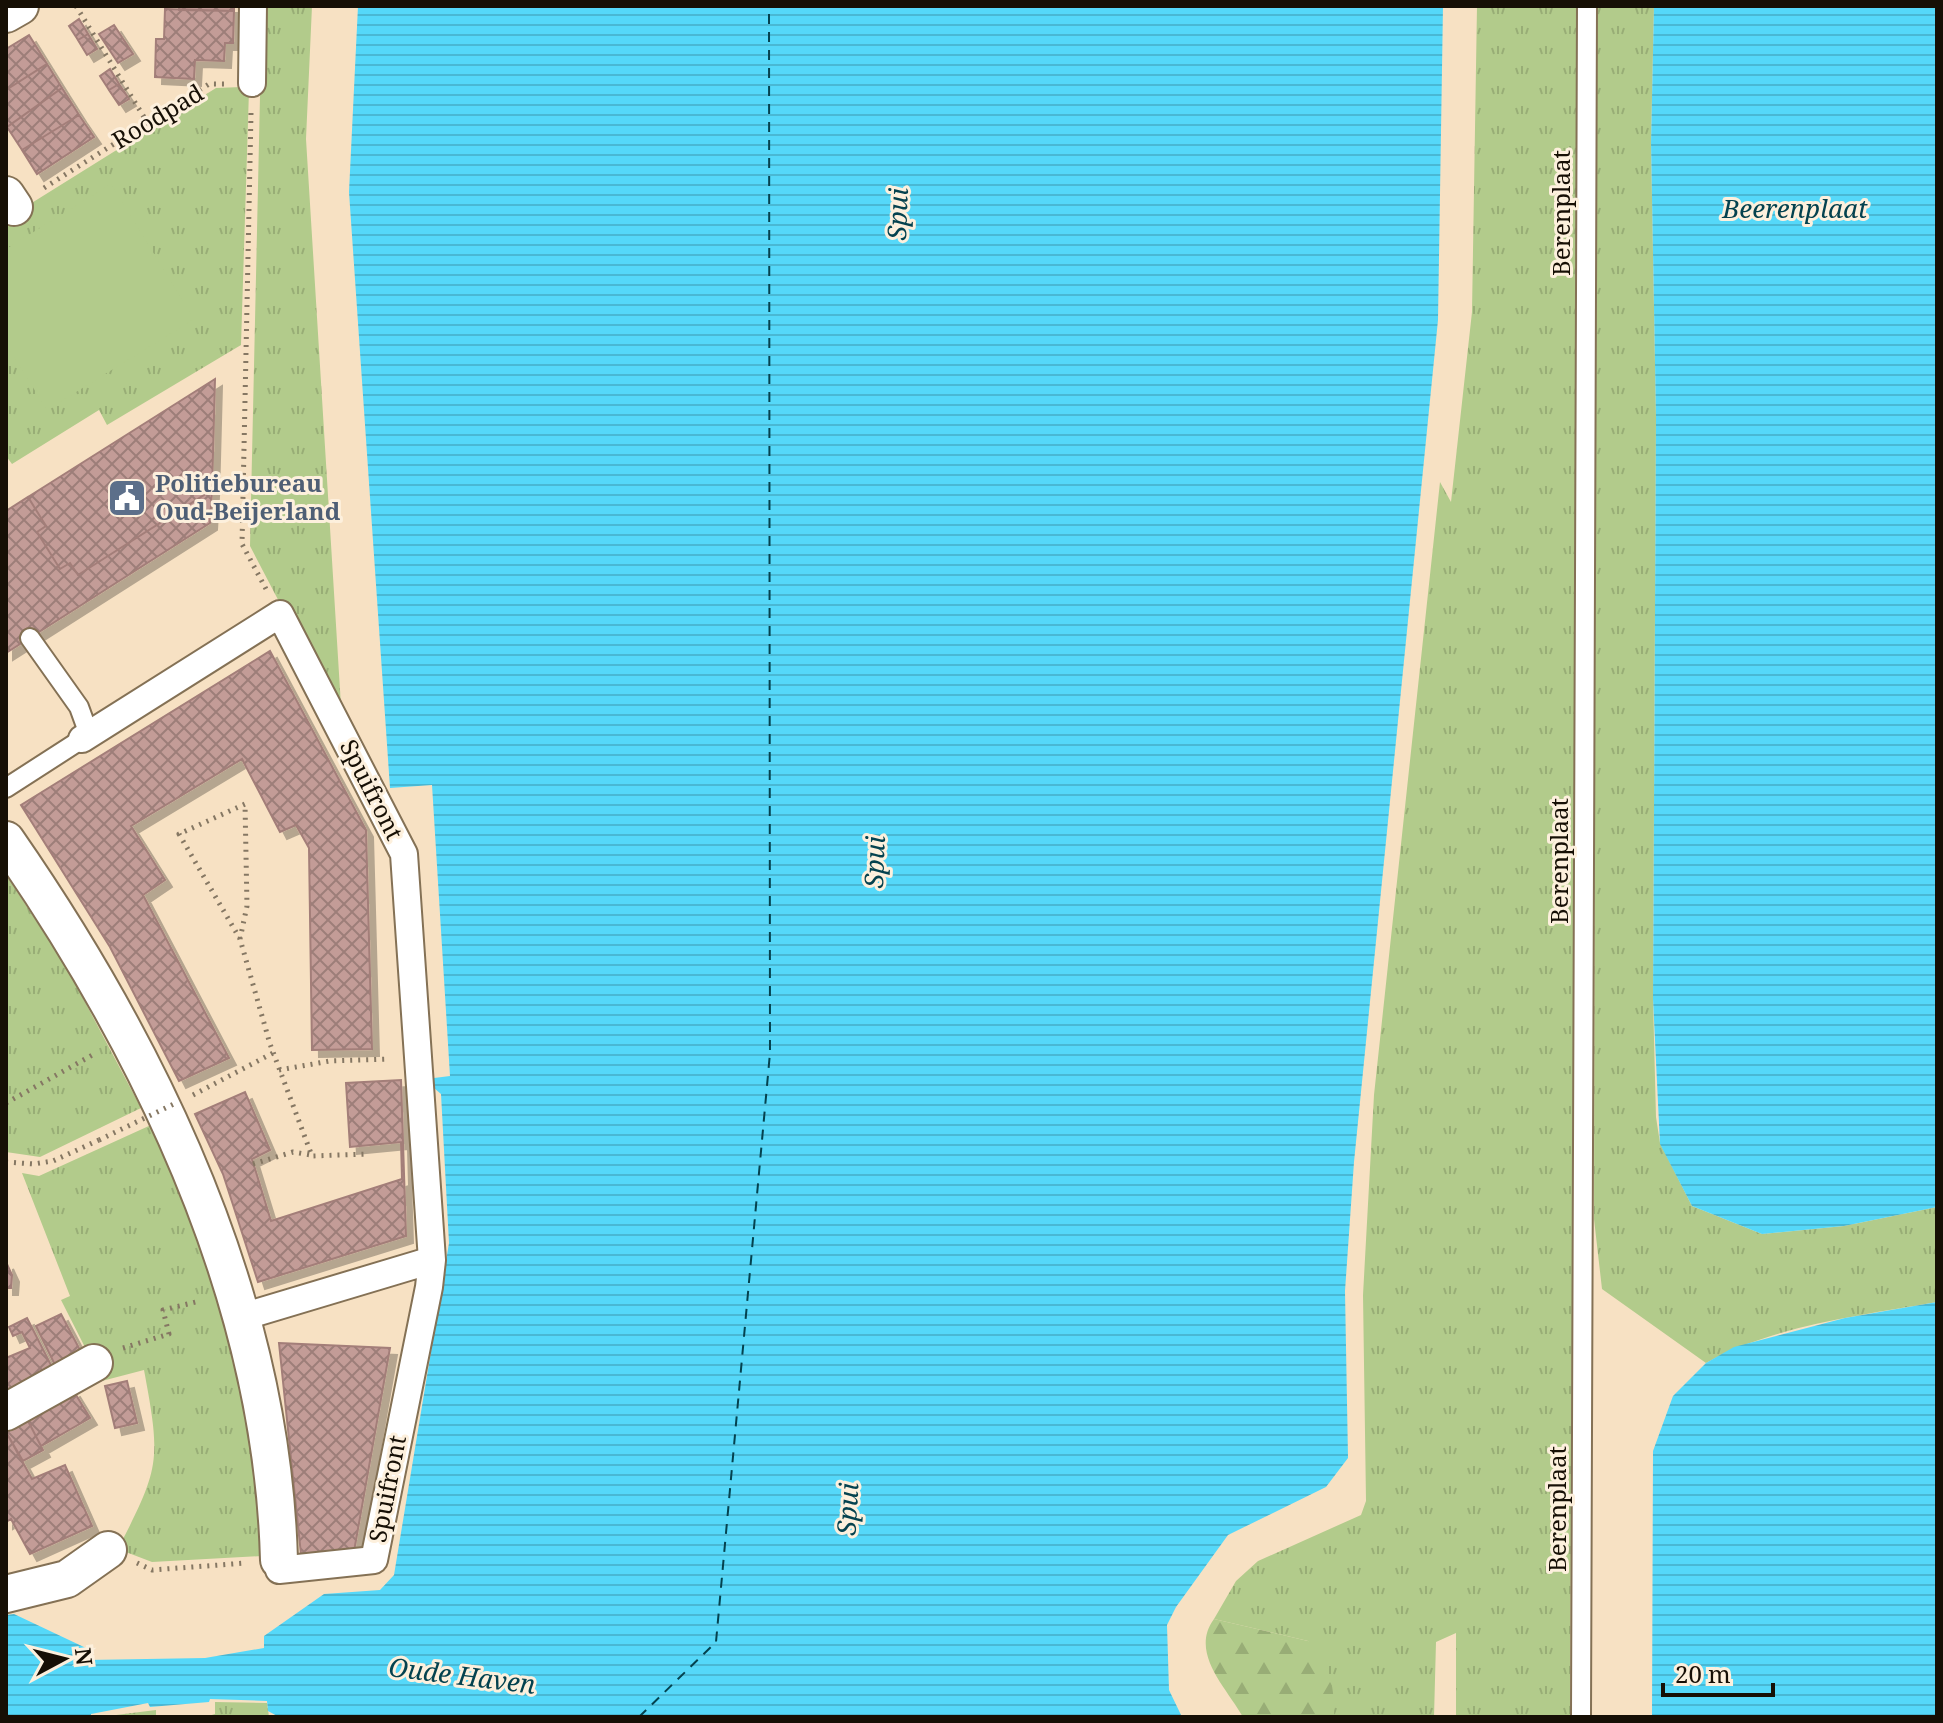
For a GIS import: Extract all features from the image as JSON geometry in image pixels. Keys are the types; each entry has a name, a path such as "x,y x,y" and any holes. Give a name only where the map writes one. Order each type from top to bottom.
{"street":[{"path":"6,14 20,6"},
{"path":"252,83 253,6"},
{"path":"82,739 280,614"},
{"name":"Spuifront","path":"268,1561 279,1570 374,1560 432,1260 404,854 280,614"},
{"path":"6,840 84,963 149,1085 194,1181 256,1366 272,1454 268,1561"},
{"path":"242,1317 432,1260"},
{"path":"6,1412 107,1356"},
{"path":"6,1594 67,1579 108,1550"}],"lane":[{"name":"Berenplaat","path":"1581,1717 1587,6"},
{"path":"6,788 82,739 87,729 79,707 30,638"}],"path":[{"path":"76,6 147,122"},
{"path":"252,83 242,544 280,614"},
{"name":"Roodpad","path":"10,201 209,84 252,83"},
{"path":"240,939 247,906 245,804 179,834 240,939 273,1053 312,1156"},
{"path":"6,1103 105,1049"},
{"path":"203,1090 273,1053"},
{"path":"279,1070 330,1061 373,1060"},
{"path":"6,1162 34,1164 53,1161 176,1103"},
{"path":"253,1164 293,1152 312,1156 368,1154"},
{"path":"107,1356 169,1334 163,1310 208,1298"},
{"path":"144,1566 152,1570 268,1561"}],"green space":[{"path":"262,6 312,6 306,139 342,722 250,546"},
{"path":"1477,6 1579,6 1570,1717 1456,1717 1456,1633 1436,1642 1434,1717 1334,1717 1308,1641 1214,1619 1236,1581 1258,1561 1361,1515 1366,1501 1363,1295 1374,1095 1440,482 1451,502 1472,312"},
{"path":"1596,6 1654,6 1651,143 1656,418 1653,999 1656,1117 1660,1143 1692,1206 1762,1234 1844,1226 1937,1207 1937,1302 1788,1331 1732,1350 1706,1363 1602,1289 1594,1219"},
{"path":"242,87 249,90 241,345 107,425 99,410 12,464 6,456 6,219 216,88"},
{"path":"111,184 194,319 47,410 6,344 6,249"},
{"path":"6,875 66,966 141,1108 40,1157 6,1152"},
{"path":"151,1125 205,1256 231,1337 247,1419 262,1556 152,1562 118,1549 142,1499 153,1463 153,1425 144,1370 98,1382 95,1367 61,1300 70,1296 22,1173 39,1176"},
{"path":"1214,1619 1308,1641 1321,1656 1330,1675 1334,1717 1243,1717 1208,1657 1207,1632"},
{"path":"215,1702 267,1703 269,1717 205,1717 215,1714"},
{"path":"156,1710 156,1717 100,1717"}],"water":[{"path":"358,6 1443,6 1438,320 1354,1162 1345,1291 1348,1458 1326,1487 1228,1535 1176,1607 1167,1625 1169,1690 1182,1717 279,1717 268,1711 267,1701 210,1699 209,1702 150,1707 148,1703 91,1714 91,1717 6,1717 6,1615 14,1614 86,1648 87,1660 205,1658 264,1648 264,1636 324,1594 380,1590 394,1575 449,1243 441,1094 434,1088 434,1078 450,1076 432,785 390,788 349,192"},
{"name":"Beerenplaat","path":"1654,6 1937,6 1937,1207 1844,1226 1762,1234 1692,1206 1660,1144 1653,999 1656,418 1651,143"},
{"path":"1937,1302 1937,1717 1652,1717 1653,1451 1673,1396 1706,1363 1734,1347 1845,1318"}],"building":[{"path":"179,6 234,6 234,11 179,10"},
{"path":"165,9 234,11 233,43 225,43 224,61 195,60 194,79 155,77 156,39 164,39"},
{"path":"79,19 88,34 78,40 69,26"},
{"path":"114,25 133,54 118,63 99,34"},
{"path":"88,34 97,49 87,55 78,40"},
{"path":"29,35 47,64 6,90 6,49"},
{"path":"47,64 62,88 7,127 6,90"},
{"path":"110,69 119,84 109,90 100,76"},
{"path":"119,84 129,99 119,105 109,90"},
{"path":"62,88 79,115 22,150 7,127"},
{"path":"79,115 94,137 37,174 22,150"},
{"path":"215,379 212,490 78,575 70,563 60,569 37,532 46,526 28,497"},
{"path":"212,490 210,523 6,653 6,511 28,497 46,526 37,532 60,569 70,563 78,575"},
{"path":"270,651 366,830 372,1049 312,1050 309,848 296,825 280,832 242,759 131,826 165,880 143,895 229,1058 179,1081 110,947 21,805"},
{"path":"401,1080 406,1236 258,1282 223,1174 195,1114 245,1092 270,1150 252,1159 271,1221 402,1179 401,1142 350,1147 346,1083"},
{"path":"6,1262 12,1275 11,1288 6,1288"},
{"path":"61,1314 82,1354 57,1369 36,1326"},
{"path":"27,1318 54,1371 6,1398 6,1358 30,1348 22,1332 13,1336 9,1327"},
{"path":"279,1343 390,1348 353,1557 302,1564"},
{"path":"127,1381 137,1423 115,1428 105,1386"},
{"path":"73,1390 90,1418 41,1446 26,1417"},
{"path":"27,1419 43,1450 23,1461 6,1432"},
{"path":"6,1432 32,1479 65,1465 92,1526 30,1554 11,1519 6,1522"}],"ferry route":[{"path":"639,1717 716,1642 770,1053 769,6"}],"place":[{"name":"Politiebureau Oud-Beijerland","path":"127,498"}],"water label":[{"name":"Spui","path":"898,214"},
{"name":"Spui","path":"875,862"},
{"name":"Spui","path":"848,1509"},
{"name":"Oude Haven","path":"462,1676"}]}
